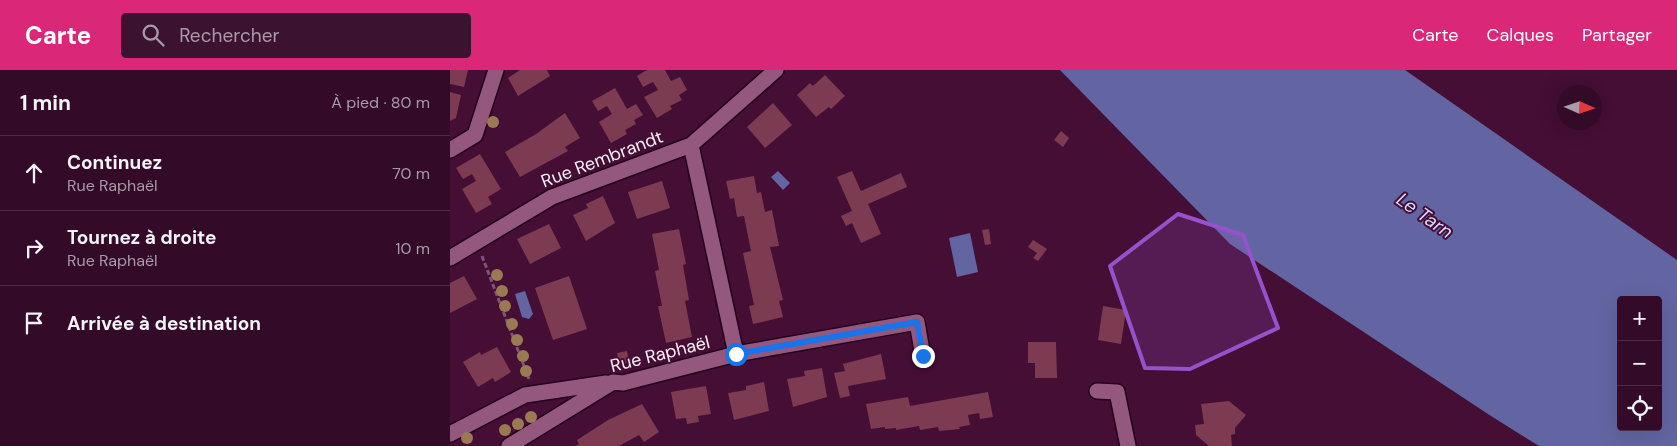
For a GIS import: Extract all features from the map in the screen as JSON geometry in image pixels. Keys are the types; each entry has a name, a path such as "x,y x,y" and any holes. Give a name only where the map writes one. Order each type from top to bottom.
{"street":[{"path":"450,150 475,135 496,70"},
{"name":"Rue Rembrandt","path":"450,258 552,197 691,145 776,70"},
{"name":"Rue Rembrandt","path":"691,145 736,354"},
{"name":"Rue Raphaël","path":"509,446 613,382 623,383 736,354 917,322 923,356"},
{"path":"450,434 525,395 613,382"},
{"path":"1097,391 1117,392 1128,446"}],"path":[{"path":"477,242 534,393"}],"highlighted area":[{"path":"1178,214 1243,235 1278,328 1190,369 1145,368 1110,266"}],"water":[{"name":"Le Tarn","path":"1060,70 1405,70 1677,260 1677,446 1539,446 1230,244"},
{"path":"778,171 790,183 783,190 771,177"},
{"path":"970,233 978,272 957,277 949,238"},
{"path":"525,291 533,314 529,319 522,317 515,294"}],"building":[{"path":"450,70 468,70 464,87 450,84"},
{"path":"520,70 547,70 550,76 518,96 508,78"},
{"path":"647,70 665,70 671,81 680,77 687,90 679,95 682,100 670,106 672,109 657,118 644,97 658,90 653,82 643,87 637,76"},
{"path":"825,75 845,96 831,109 829,107 816,117 797,95 810,83 813,86"},
{"path":"615,88 627,109 636,104 643,115 634,120 636,124 625,130 627,134 611,143 599,122 612,114 607,106 598,111 592,101"},
{"path":"450,92 461,95 456,118 450,121"},
{"path":"773,103 792,125 765,148 747,127"},
{"path":"565,113 580,138 565,147 568,151 520,177 505,152 536,134"},
{"path":"1061,131 1069,138 1063,147 1054,140"},
{"path":"480,154 501,189 488,197 492,204 476,213 462,189 476,181 472,174 463,179 456,168"},
{"path":"852,171 861,191 901,173 907,187 868,204 881,234 861,243 852,223 846,226 841,216 852,211 837,177"},
{"path":"754,176 757,193 761,192 765,212 772,210 779,246 770,247 783,300 779,301 783,317 753,324 749,306 754,305 743,253 751,251 744,216 737,217 734,198 730,199 726,181"},
{"path":"662,181 670,208 637,219 628,192"},
{"path":"603,196 615,223 586,241 573,215 588,208 586,204"},
{"path":"549,224 561,248 530,264 517,239"},
{"path":"679,229 686,264 683,265 689,300 685,301 692,337 666,343 658,306 662,306 655,271 659,270 652,234"},
{"path":"989,229 991,244 985,245 982,230"},
{"path":"1033,240 1047,249 1038,261 1033,258 1037,253 1028,247"},
{"path":"464,276 477,299 450,313 450,283"},
{"path":"569,276 587,329 553,340 535,288"},
{"path":"1103,306 1126,310 1121,344 1098,340"},
{"path":"1028,342 1056,342 1057,378 1035,378 1035,363 1028,363"},
{"path":"497,347 511,372 495,382 493,378 478,387 463,362 480,352 481,355"},
{"path":"627,351 629,362 619,365 617,353"},
{"path":"881,354 886,379 848,386 850,396 840,398 834,373 845,371 843,364"},
{"path":"822,368 827,397 793,407 787,379 805,376 804,371"},
{"path":"764,382 769,411 734,420 728,393 746,390 746,386"},
{"path":"706,386 711,414 698,416 699,422 687,424 686,418 676,419 671,392"},
{"path":"988,392 993,417 980,419 979,413 968,415 970,425 959,427 960,429 939,431 938,427 920,430 919,426 896,430 896,428 885,429 885,427 871,429 866,404 908,397 910,406"},
{"path":"1229,401 1246,415 1235,428 1235,434 1231,435 1232,446 1209,446 1196,435 1195,425 1204,424 1201,404"},
{"path":"642,404 659,432 644,442 639,435 619,446 575,446 579,444 577,440 608,420"}],"route":[{"path":"736,354 917,322 923,356"}]}
